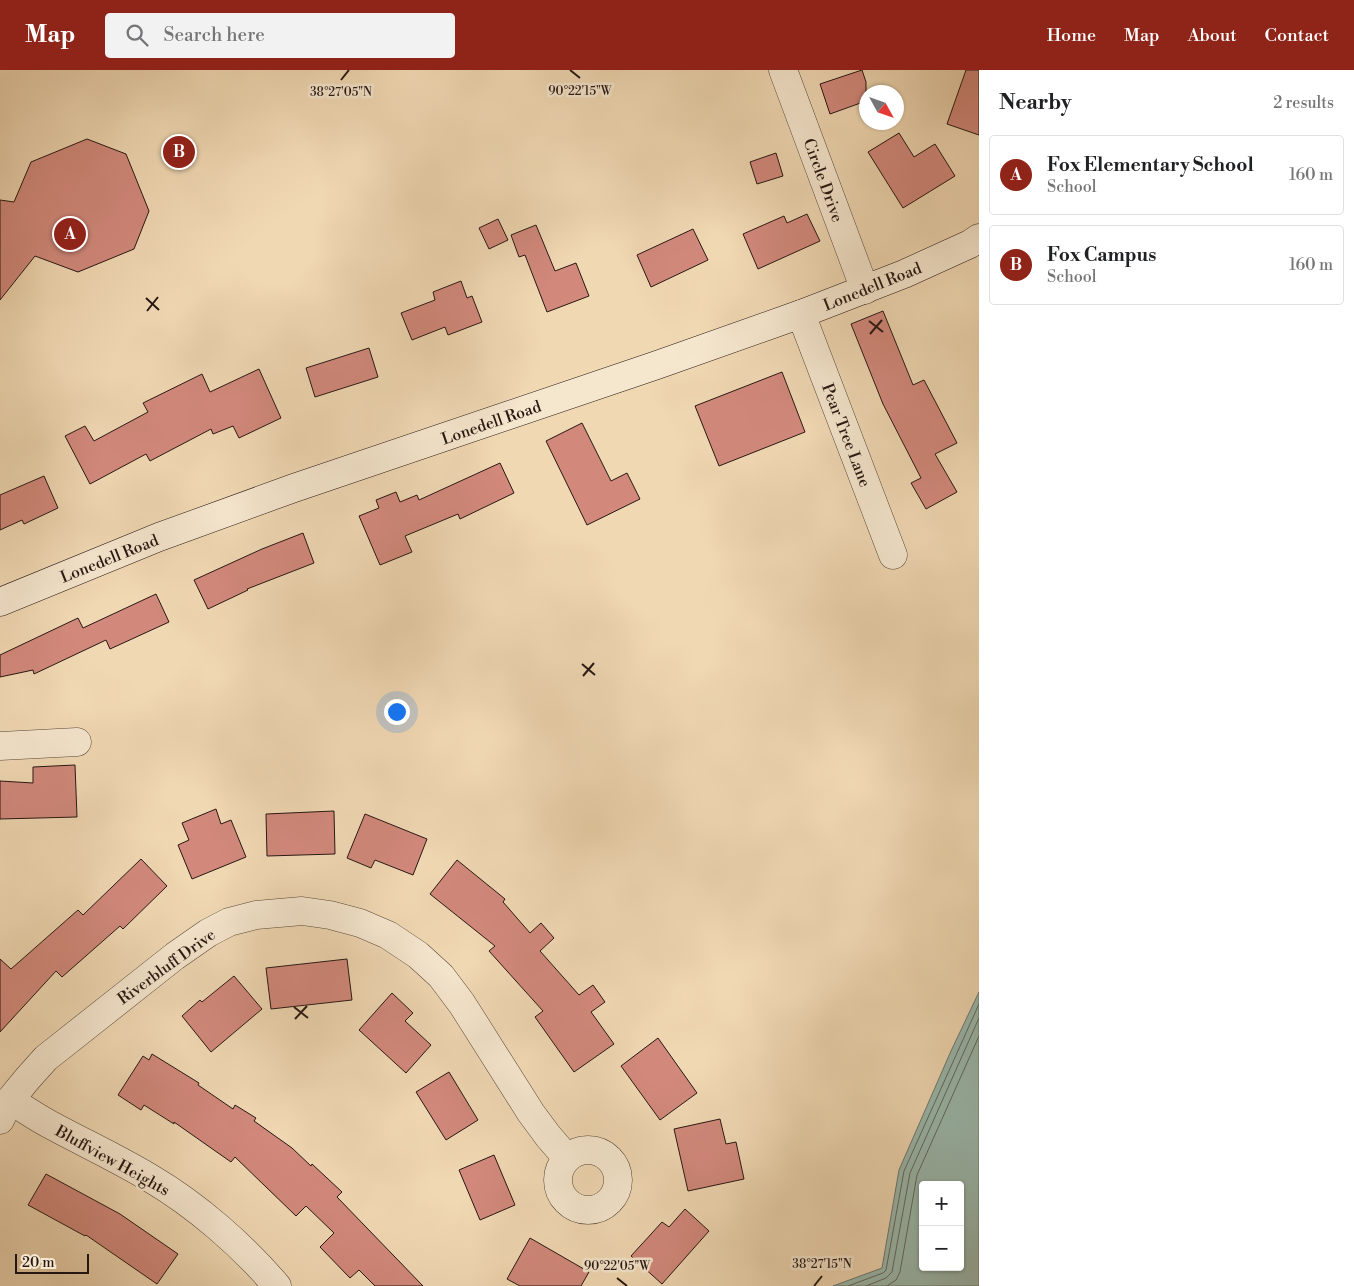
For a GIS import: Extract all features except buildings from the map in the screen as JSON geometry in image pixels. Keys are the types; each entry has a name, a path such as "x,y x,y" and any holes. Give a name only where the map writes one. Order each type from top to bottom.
{"street":[{"name":"Circle Drive","path":"783,70 865,290"},
{"name":"Lonedell Road","path":"0,602 159,537 294,488 801,314 865,290 970,244 979,238"},
{"name":"Pear Tree Lane","path":"801,314 893,555"},
{"path":"0,746 77,742"},
{"name":"Riverbluff Drive","path":"5,1110 28,1078 46,1058 175,956 208,933 229,922 256,915 302,911 330,915 360,923 388,934 418,955 441,976 462,1004 532,1113 567,1158"},
{"name":"Bluffview Heights","path":"5,1110 46,1122 150,1178 170,1191 218,1229 247,1254 277,1286"}],"water":[{"path":"979,992 979,1286 833,1286 882,1268 899,1170"}],"place":[{"name":"Fox Campus","path":"179,152"},
{"name":"Fox Elementary School","path":"70,234"}]}
